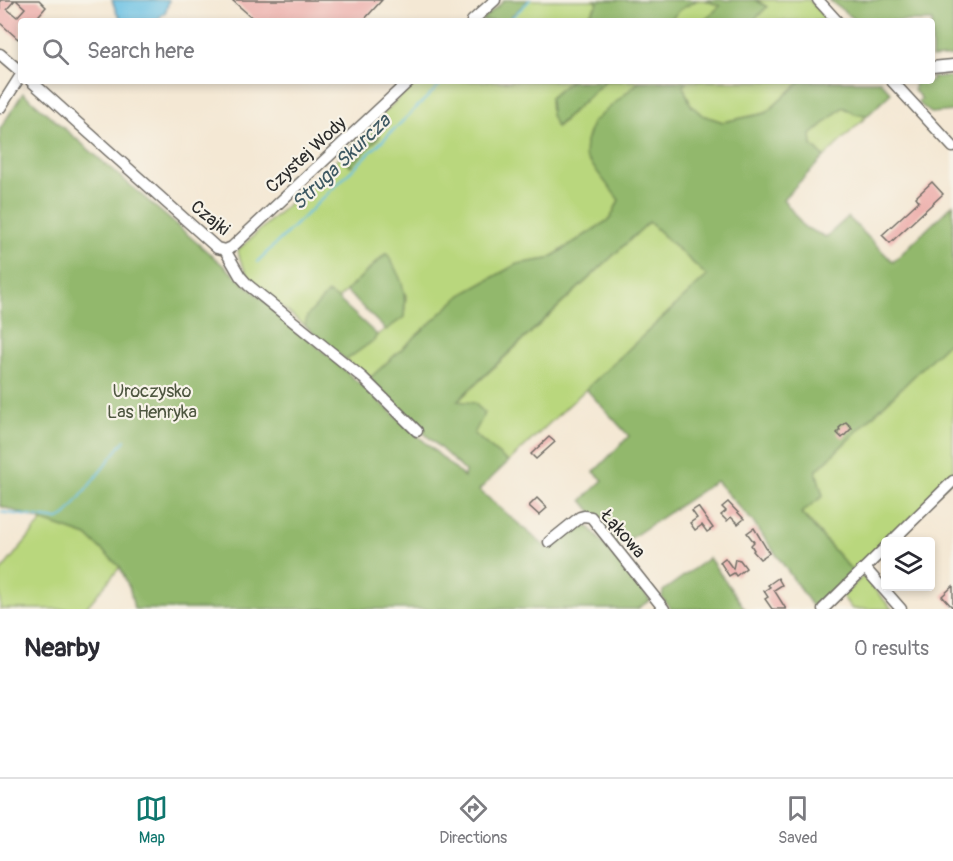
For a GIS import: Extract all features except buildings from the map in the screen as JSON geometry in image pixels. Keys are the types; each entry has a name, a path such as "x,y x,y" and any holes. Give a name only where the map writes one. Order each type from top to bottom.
{"street":[{"path":"475,18 495,0"},
{"path":"818,0 834,18"},
{"path":"0,54 18,70"},
{"path":"935,67 953,65"},
{"path":"0,108 18,78"},
{"name":"Czajki","path":"34,84 216,248 225,250 248,285 363,378 417,431"},
{"name":"Czystej Wody","path":"225,250 232,247 406,84"},
{"path":"896,84 953,147"},
{"path":"896,537 953,481"},
{"name":"Łąkowa","path":"549,542 580,518 591,517 663,609"},
{"path":"823,609 881,551"},
{"path":"864,568 901,609"}],"green space":[{"path":"505,0 529,0 509,18 484,18"},
{"path":"529,0 595,0 598,3 587,18 509,18"},
{"path":"595,0 697,0 681,9 672,18 587,18 598,3"},
{"path":"697,0 705,0 720,6 707,18 672,18 681,9"},
{"path":"705,0 756,0 767,7 756,18 707,18 720,6"},
{"path":"756,0 809,0 826,18 756,18 767,7"},
{"path":"829,0 953,0 953,56 935,58 935,18 853,18"},
{"path":"935,77 953,77 953,111 931,113 917,102 922,99 914,90 915,84 935,84"},
{"path":"414,84 566,84 550,98 557,127 602,84 637,84 593,123 606,181 619,200 610,219 548,259 517,264 461,295 370,378 346,360 404,316 406,296 386,253 338,299 327,294 305,326 254,282 246,272 238,250 341,156 350,165 380,136 370,126"},
{"path":"566,84 602,84 556,127 551,115 550,98"},
{"name":"Uroczysko Las Henryka","path":"637,84 685,84 683,86 691,105 702,115 723,122 766,113 798,84 883,84 891,93 868,115 855,114 843,107 811,135 812,145 824,157 783,199 804,227 826,237 848,217 893,262 953,204 953,338 816,471 823,496 801,513 855,574 813,607 754,523 716,481 619,546 582,500 603,480 594,472 629,436 586,389 707,276 649,222 457,401 474,403 485,413 474,434 508,462 479,490 547,548 581,525 590,528 650,600 637,609 134,609 130,590 120,567 87,536 0,506 0,129 23,93 332,359 464,477 465,471 383,395 370,378 461,295 517,264 548,259 610,219 619,200 585,156 586,142 592,123"},
{"path":"685,84 798,84 766,113 723,122 702,115 691,105 683,86"},
{"path":"843,107 855,114 868,115 824,157 812,145 811,135"},
{"path":"370,126 380,136 351,166 341,156"},
{"path":"649,222 707,276 508,462 474,434 457,402"},
{"path":"387,253 402,283 405,306 404,317 386,330 346,291"},
{"path":"328,293 338,299 377,335 374,340 346,360 305,326 307,316"},
{"path":"953,338 953,478 892,537 881,537 881,548 855,574 801,512 823,496 816,471"},
{"path":"43,520 87,536 120,567 85,609 0,609 0,572"},
{"path":"709,558 745,609 671,609 662,598 663,591"},
{"path":"863,576 892,609 852,609 842,596"}],"water":[{"path":"112,0 169,0 166,11 159,18 121,18"}],"waterway":[{"name":"Struga Skurcza","path":"511,18 530,0"},
{"name":"Struga Skurcza","path":"257,262 441,84"},
{"name":"Struga Skurcza","path":"0,512 52,519 59,519 66,515 125,440"}]}
